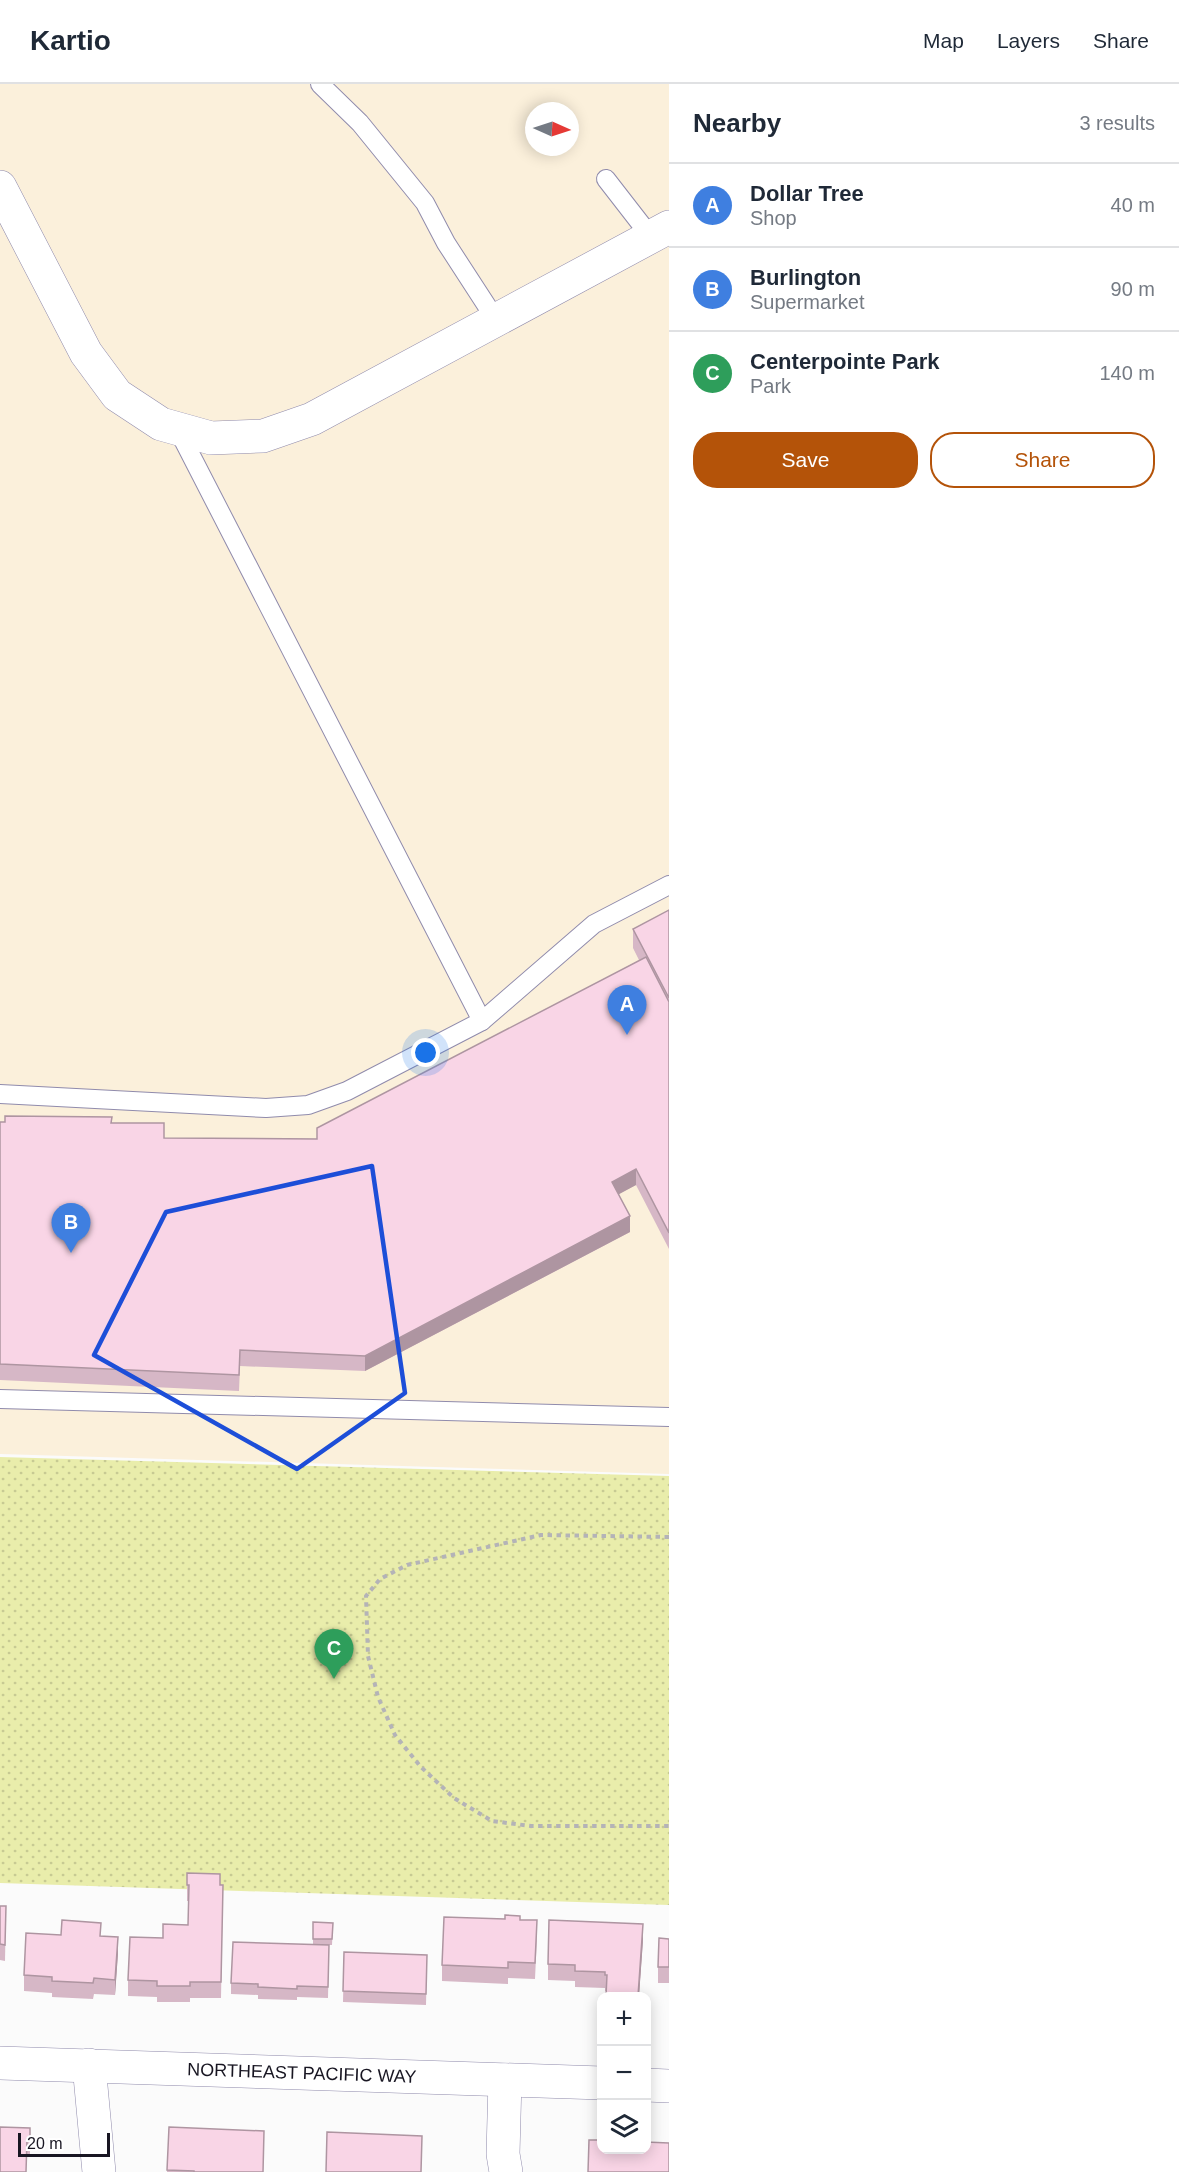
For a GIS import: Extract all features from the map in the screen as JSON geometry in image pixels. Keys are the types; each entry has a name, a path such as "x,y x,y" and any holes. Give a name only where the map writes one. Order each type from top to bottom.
{"street":[{"path":"0,187 86,353 117,394 160,424 211,438 263,436 312,419 660,232"},
{"name":"NORTHEAST PACIFIC WAY","path":"0,2063 597,2083"},
{"path":"89,2065 99,2172"},
{"path":"505,2080 503,2154 506,2172"},
{"path":"651,2085 669,2086"}],"lane":[{"path":"320,84 360,123 425,203 446,243 496,320"},
{"path":"606,179 660,232"},
{"path":"177,428 482,1021"},
{"path":"0,1094 266,1108 308,1105 347,1091 482,1021 594,924 669,885"},
{"path":"0,1399 669,1418"}],"path":[{"path":"669,1537 541,1535 407,1565 380,1579 366,1596 368,1656 378,1697 395,1735 421,1767 454,1798 492,1821 531,1826 669,1826"}],"highlighted area":[{"path":"372,1166 405,1393 297,1469 94,1355 166,1212"}],"shaded area":[{"path":"0,84 669,84 669,1474 0,1454"}],"green space":[{"path":"0,1457 669,1476 669,1905 0,1883"}],"building":[{"path":"669,910 669,998 633,929"},
{"path":"646,957 669,1002 669,1233 636,1169 612,1182 630,1216 365,1356 240,1350 239,1375 0,1364 0,1122 5,1122 5,1116 112,1117 111,1123 164,1123 164,1138 317,1139 317,1128"},
{"path":"187,1873 220,1874 220,1885 223,1885 221,1982 190,1982 190,1986 157,1986 157,1981 128,1980 130,1937 163,1938 163,1924 188,1925"},
{"path":"0,1906 6,1906 5,1945 0,1944"},
{"path":"505,1915 520,1916 520,1920 537,1920 535,1963 508,1962 508,1968 442,1965 444,1917 505,1919"},
{"path":"62,1920 101,1923 100,1936 118,1937 115,1980 94,1978 93,1983 52,1981 52,1977 24,1975 26,1933 61,1935"},
{"path":"549,1920 643,1924 638,1992 606,1992 607,1975 605,1972 575,1971 575,1965 548,1964"},
{"path":"313,1922 333,1923 332,1939 313,1939"},
{"path":"659,1938 669,1939 669,1967 658,1967"},
{"path":"233,1942 329,1945 328,1987 297,1986 297,1989 231,1983"},
{"path":"344,1952 427,1955 426,1994 343,1991"},
{"path":"0,2127 30,2128 30,2139 27,2139 26,2172 0,2172"},
{"path":"169,2127 264,2131 263,2172 167,2170"},
{"path":"327,2132 422,2136 421,2172 326,2172"},
{"path":"589,2140 597,2140 597,2154 651,2154 651,2142 669,2143 669,2172 588,2172"}],"place":[{"name":"Dollar Tree","path":"627,1035"},
{"name":"Burlington","path":"71,1253"},
{"name":"Centerpointe Park","path":"334,1679"}]}
